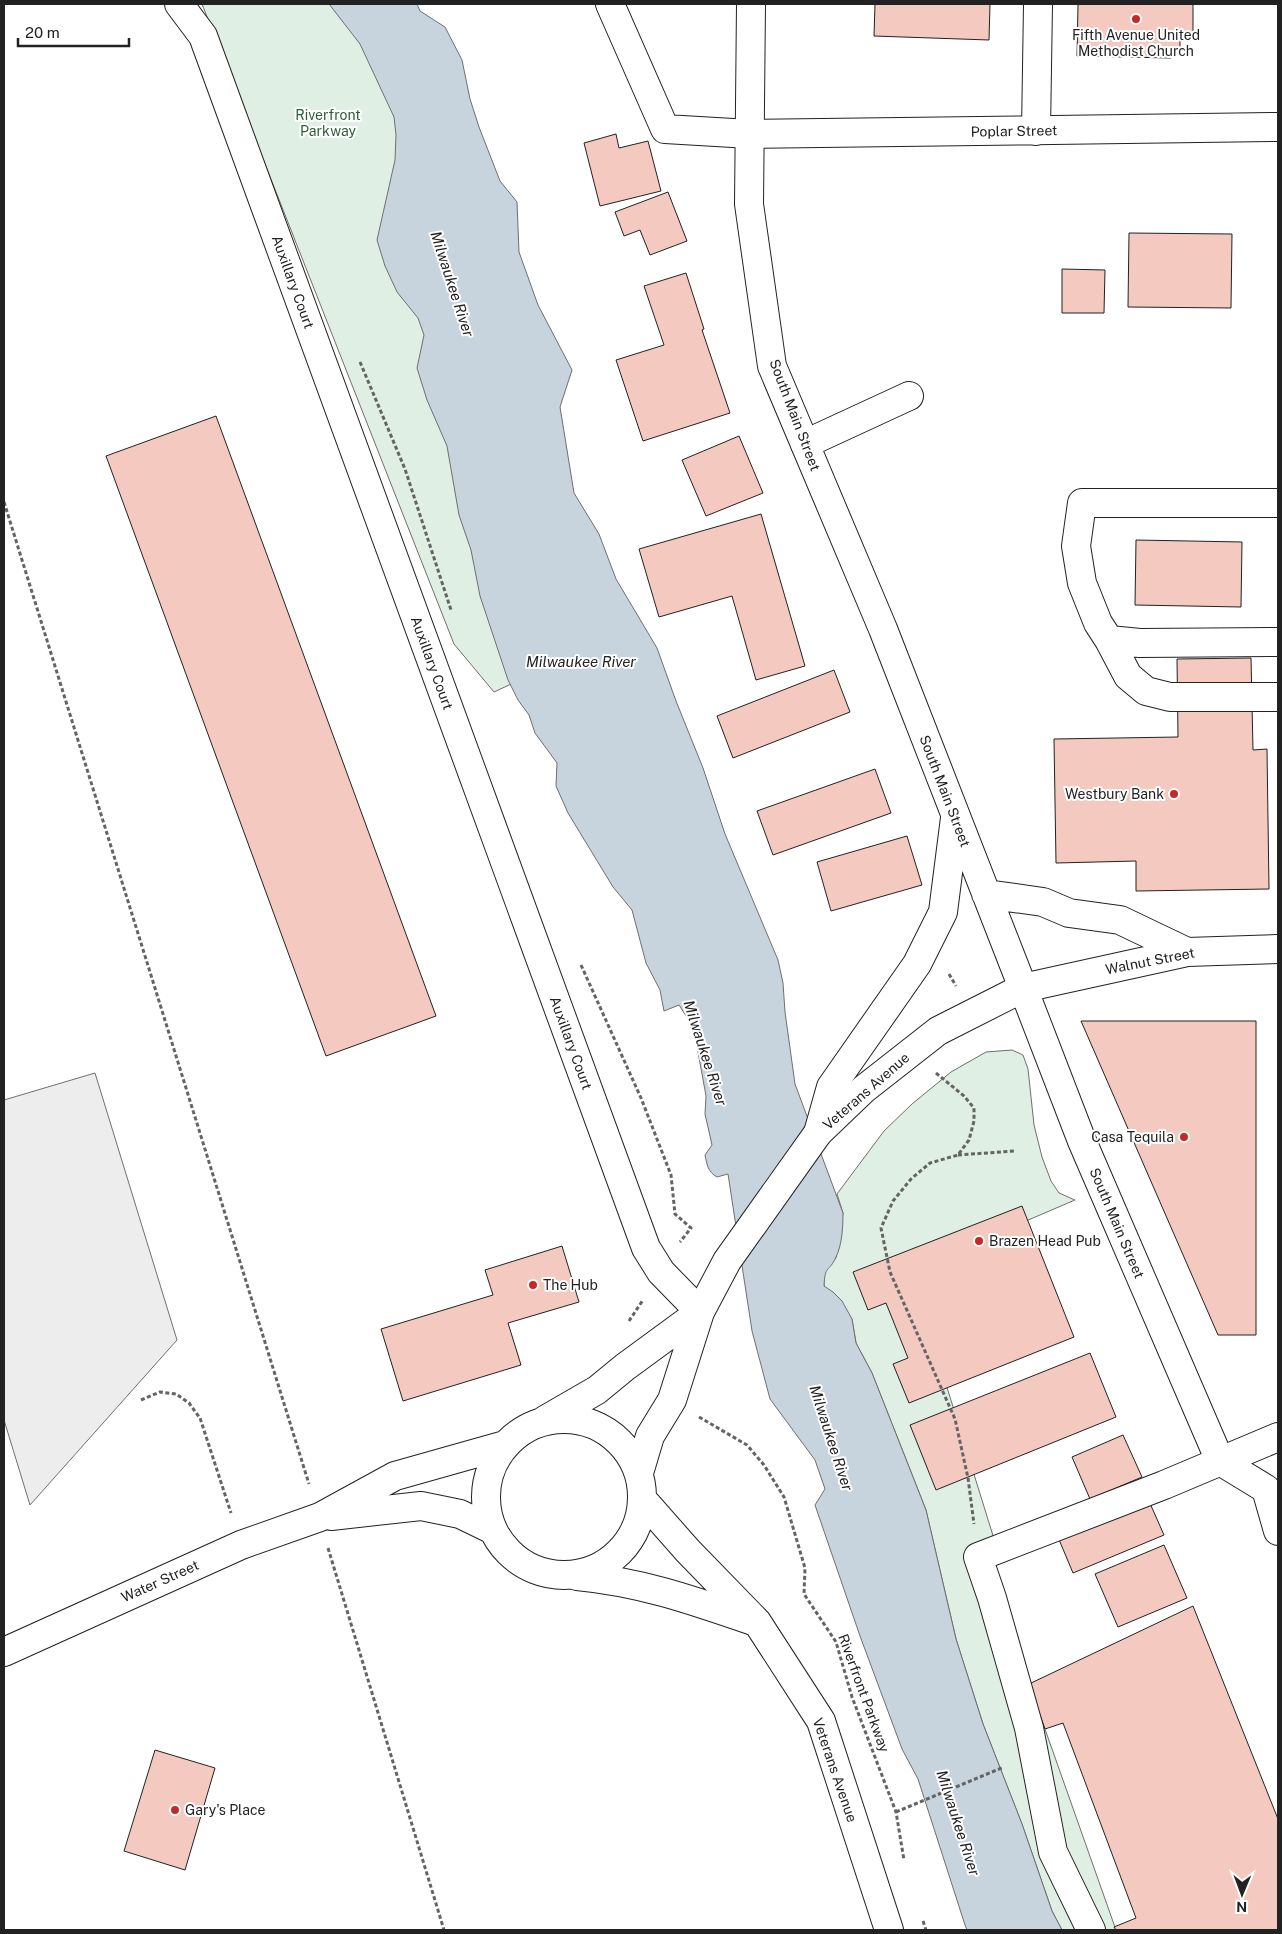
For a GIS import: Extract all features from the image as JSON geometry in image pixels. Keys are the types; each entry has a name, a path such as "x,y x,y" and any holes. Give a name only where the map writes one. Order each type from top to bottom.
{"street":[{"name":"Auxillary Court","path":"179,4 203,36 646,1248 661,1272 700,1312"},
{"name":"Poplar Street","path":"610,4 665,128 750,134 1278,127"},
{"name":"South Main Street","path":"751,4 749,204 772,366 883,630 1082,1140 1220,1461"},
{"path":"1036,131 1038,4"},
{"path":"805,444 909,396"},
{"path":"1278,503 1082,503 1076,546 1082,583 1098,623 1110,640 1128,676 1146,691 1170,697 1278,697"},
{"path":"1110,640 1140,643 1278,642"},
{"path":"818,1134 831,1087 917,964 943,912 955,817"},
{"path":"986,894 1043,902 1069,913 1120,920 1187,952"},
{"name":"Walnut Street","path":"1023,988 1187,952 1278,949"},
{"name":"Veterans Avenue","path":"639,1473 650,1436 672,1400 700,1312 727,1261 818,1134 864,1089 938,1031 1023,988"},
{"name":"Veterans Avenue","path":"542,1421 597,1390 700,1312"},
{"path":"555,1574 581,1573 605,1563 625,1547 638,1525 643,1500 639,1473 628,1451 612,1434 590,1423 566,1418 542,1421 522,1430 505,1445 493,1464 487,1485 486,1508 493,1530 504,1547 518,1560 536,1570 555,1574 636,1584 757,1622"},
{"path":"1091,1930 1053,1852 1029,1728 978,1557 1278,1437"},
{"name":"Water Street","path":"4,1652 241,1545 320,1517 394,1476 505,1445"},
{"path":"1220,1461 1266,1489 1278,1531"},
{"name":"Veterans Avenue","path":"643,1500 757,1622 821,1721 889,1930"},
{"name":"Water Street","path":"320,1517 420,1506 460,1514 493,1530"}],"path":[{"path":"4,502 320,1517 330,1558 444,1930"},
{"path":"946,968 957,988"},
{"path":"910,1052 949,1083 974,1108 974,1121 969,1140 958,1155"},
{"path":"978,1557 968,1478 955,1419 890,1272 881,1228 893,1202 911,1179 930,1163 958,1155 1015,1151"},
{"path":"682,1239 691,1228"},
{"path":"141,1400 160,1392 176,1394 189,1404 200,1418 241,1545"},
{"name":"Riverfront Parkway","path":"698,1417 747,1445 764,1465 784,1497 805,1568 804,1594 836,1642 852,1697 896,1812 904,1864"},
{"path":"896,1812 1034,1754"},
{"path":"922,1917 926,1930"}],"green space":[{"name":"Riverfront Parkway","path":"202,4 344,4 402,107 430,326 522,679 494,692 454,644"},
{"path":"1012,1050 1023,1055 1028,1069 1034,1125 1042,1157 1051,1181 1059,1193 1075,1200 979,1241 945,1381 995,1542 981,1548 1116,1930 1062,1930 1052,1911 1022,1824 983,1724 956,1639 926,1510 872,1373 856,1343 852,1319 824,1286 824,1271 836,1258 843,1213 837,1194 884,1131 912,1104 951,1072 986,1052"}],"shaded area":[{"path":"95,1073 177,1340 30,1505 4,1420 4,1100"}],"water":[{"name":"Milwaukee River","path":"329,4 417,4 420,11 445,27 462,60 470,99 500,181 517,202 519,252 538,305 572,370 560,407 574,493 599,534 616,579 657,648 703,768 725,834 778,960 783,983 795,1084 843,1213 840,1247 834,1262 826,1271 824,1286 842,1301 852,1319 856,1343 872,1373 926,1510 956,1639 983,1724 1022,1824 1052,1911 1062,1930 967,1930 965,1925 918,1779 902,1749 860,1636 815,1505 825,1489 815,1460 770,1399 752,1331 728,1174 717,1177 714,1175 708,1168 705,1155 712,1145 705,1114 706,1096 696,1041 688,1019 679,1005 664,1011 660,990 646,963 632,910 613,887 568,813 556,786 557,763 535,733 529,715 518,700 508,680 480,596 471,550 459,515 447,446 427,400 417,368 424,335 418,318 397,292 385,266 377,240 395,160 396,135 394,117 360,44"}],"building":[{"path":"875,4 990,4 989,40 874,36"},
{"name":"Fifth Avenue United Methodist Church","path":"1078,4 1193,4 1193,35 1180,35 1180,48 1172,48 1171,58 1077,56"},
{"path":"616,134 619,148 648,141 661,191 600,206 584,143"},
{"path":"668,192 687,241 650,255 640,230 624,236 615,212"},
{"path":"1129,233 1232,234 1231,308 1128,307"},
{"path":"1062,269 1105,270 1104,313 1062,313"},
{"path":"686,273 704,329 702,330 730,413 643,441 616,360 664,345 644,286"},
{"path":"216,416 436,1016 326,1056 106,456"},
{"path":"739,436 763,493 706,516 682,460"},
{"path":"761,514 805,666 756,680 732,596 659,617 639,549"},
{"path":"1136,540 1242,542 1241,607 1135,605"},
{"path":"1251,658 1253,750 1267,749 1269,889 1136,891 1136,861 1056,863 1054,739 1178,737 1177,659"},
{"path":"834,670 850,712 733,758 717,716"},
{"path":"875,769 891,813 773,855 757,811"},
{"path":"907,836 922,885 831,911 817,862"},
{"path":"1081,1021 1256,1021 1256,1335 1218,1335"},
{"path":"1022,1206 1074,1337 909,1403 893,1364 908,1358 886,1303 868,1310 853,1272"},
{"path":"562,1246 579,1302 508,1323 521,1365 403,1401 381,1329 493,1295 485,1270"},
{"path":"1090,1353 1116,1417 936,1490 910,1425"},
{"path":"1123,1435 1142,1477 1090,1499 1072,1457"},
{"path":"1145,1492 1164,1535 1073,1573 1055,1530"},
{"path":"1164,1545 1187,1598 1118,1627 1095,1574"},
{"path":"1193,1606 1278,1819 1278,1930 1116,1930 1114,1927 1136,1918 1063,1723 1045,1729 1029,1684"},
{"path":"155,1750 215,1768 185,1870 124,1851"}],"place":[{"name":"Fifth Avenue United Methodist Church","path":"1136,19"},
{"name":"Westbury Bank","path":"1174,794"},
{"name":"Casa Tequila","path":"1184,1137"},
{"name":"Brazen Head Pub","path":"979,1241"},
{"name":"The Hub","path":"533,1285"},
{"name":"Gary's Place","path":"175,1810"}]}
